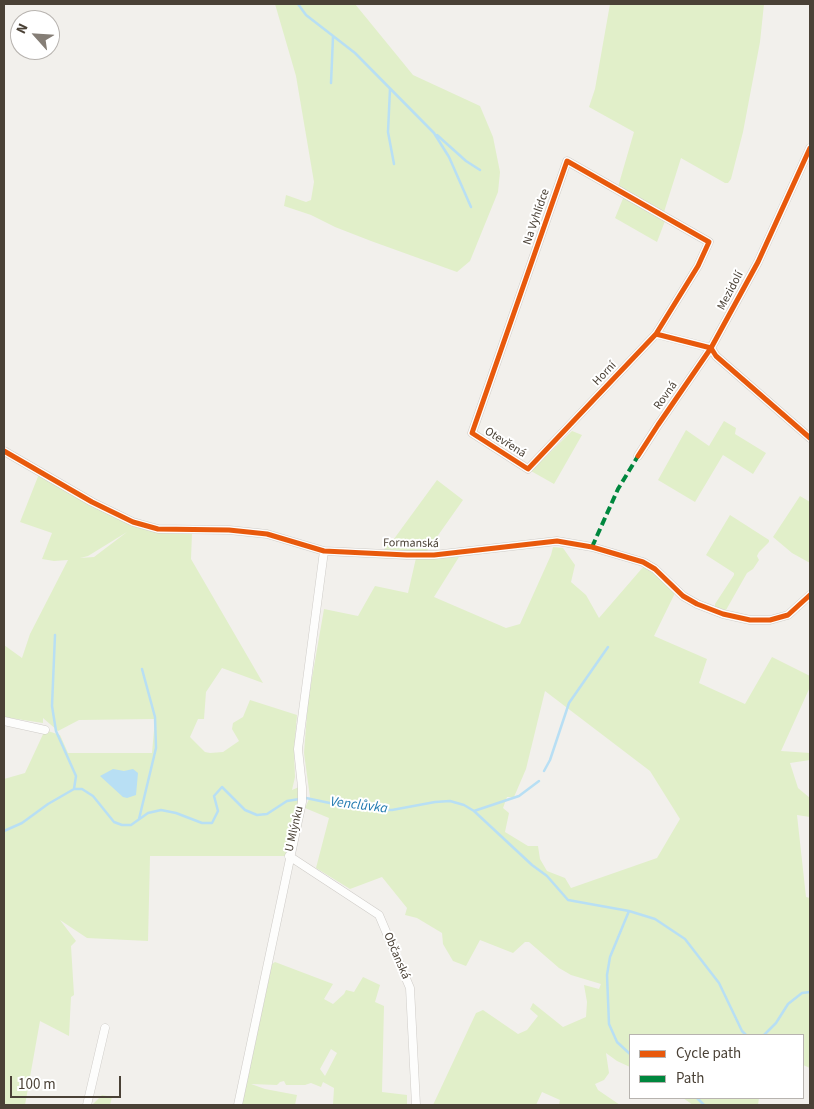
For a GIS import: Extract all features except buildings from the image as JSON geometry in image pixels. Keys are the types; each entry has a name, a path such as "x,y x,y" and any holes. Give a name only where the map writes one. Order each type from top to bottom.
{"street":[{"name":"Mezidolí","path":"711,348 758,262 810,148"},
{"name":"Na Vyhlídce","path":"472,433 567,161 709,242"},
{"name":"Horní","path":"528,469 656,334 698,266 709,242"},
{"path":"656,334 711,348 721,360 810,438"},
{"name":"Rovná","path":"638,456 711,348"},
{"name":"Otevřená","path":"472,433 528,469"},
{"name":"Formanská","path":"4,451 92,502 133,522 158,529 229,530 267,534 324,551 434,556 557,541 592,547 643,562 655,569 683,596 697,604 732,617 758,620 782,618 794,611 810,595"},
{"name":"U Mlýnku","path":"238,1105 289,856 302,802 298,749 324,551"},
{"path":"4,721 44,730"},
{"name":"Občanská","path":"289,856 379,915 410,988 416,1105"},
{"path":"87,1105 105,1028"}],"green space":[{"path":"275,4 355,4 413,75 480,106 493,137 500,172 498,192 470,261 457,272 371,241 311,215 284,206 286,195 306,202 311,200 314,182 296,76"},
{"path":"610,4 764,4 760,42 743,132 731,179 728,183 725,183 681,158 664,212 618,187 634,132 589,107 595,89"},
{"path":"624,196 665,221 657,242 615,218"},
{"path":"724,421 736,428 735,434 766,453 753,474 723,455 695,502 658,480 686,430 709,446"},
{"path":"572,431 582,435 554,484 531,471"},
{"path":"39,474 97,508 135,527 192,533 191,559 263,683 222,668 206,692 204,719 198,719 190,737 205,752 223,752 239,741 232,729 233,723 243,717 250,700 297,715 294,752 295,777 292,790 299,787 301,799 285,856 150,856 148,941 87,938 60,920 76,941 71,946 74,995 71,997 69,1036 40,1021 25,1105 4,1105 4,779 25,773 45,730 60,735 68,753 152,753 155,719 79,720 58,731 43,718 43,723 4,717 4,645 22,658 30,634 68,560 54,561 42,559 52,533 20,522","holes":["127,532 94,557 80,558 88,556"]},
{"path":"437,480 463,500 427,551 413,553 384,551 385,545 388,541 391,543"},
{"path":"800,496 810,502 810,563 792,553 773,537"},
{"path":"730,515 769,540 769,542 759,552 757,556 759,560 753,569 747,573 726,610 715,607 715,604 734,573 706,555"},
{"path":"553,547 563,548 575,565 571,582 586,595 599,618 644,566 676,591 654,636 707,659 699,683 745,704 772,657 810,676 810,687 781,751 810,753 810,760 790,763 798,788 810,798 810,817 797,815 806,897 810,898 810,1068 804,1065 804,1034 629,1034 629,1067 606,1053 609,1073 604,1080 595,1084 598,1090 620,1105 559,1105 560,1100 542,1092 536,1105 433,1105 476,1013 483,1010 518,1034 527,1030 538,1016 530,1009 533,1003 563,1027 586,1017 587,1002 584,985 599,989 601,984 571,975 559,968 529,942 525,942 513,953 480,940 466,966 453,961 443,944 442,933 417,918 405,915 407,908 382,877 350,889 316,868 329,818 305,808 310,797 304,753 308,701 324,609 358,616 375,586 408,593 416,558 459,557 434,597 506,628 520,624","holes":["545,691 650,771 680,819 657,858 571,888 565,878 547,871 540,859 538,846 528,846 505,832 509,813 503,808 507,797 514,797 526,769"]},
{"path":"275,962 333,984 324,999 333,1004 346,990 354,992 363,977 380,985 375,1002 384,1006 382,1092 407,1095 407,1105 333,1105 334,1088 323,1082 321,1087 311,1083 305,1085 286,1085 284,1081 277,1085 251,1084 265,1089 297,1095 295,1105 242,1105 272,964","holes":["331,1049 337,1053 325,1076 320,1069"]},
{"path":"102,1095 112,1097 110,1105 92,1105"},
{"path":"684,1099 759,1099 758,1105 693,1105"}],"water":[{"path":"113,769 124,771 133,769 138,773 136,795 127,798 123,797 100,776"}],"waterway":[{"path":"298,4 306,15 355,53 434,133 449,157 471,207"},
{"path":"331,83 333,37"},
{"path":"390,89 388,132 394,164"},
{"path":"437,135 466,161 480,170"},
{"path":"55,635 52,706 56,731 76,776 74,789"},
{"path":"544,771 550,760 569,703 608,647"},
{"path":"139,819 156,748 155,717 142,669"},
{"path":"474,811 519,796 539,781"},
{"name":"Venclůvka","path":"4,831 22,823 48,804 74,789 82,789 93,796 114,822 122,825 131,825 148,813 161,810 176,813 202,823 212,823 218,811 214,796 222,787 245,810 257,815 267,814 287,801 306,798 358,809 392,810 450,801 464,805 474,811 532,865 547,876 568,900 629,911 610,957 607,975 609,1024 617,1042 629,1053"},
{"path":"629,911 655,919 685,939 719,983 745,1034"},
{"path":"765,1034 776,1023 788,1004 802,993 810,992"},
{"name":"Venclůvka","path":"698,1099 704,1105"}],"marked path":[{"path":"592,547 618,489 638,456"}],"cycle path":[{"path":"810,148 758,262 711,348 716,356 810,438"},
{"path":"638,456 711,348 656,334 528,469 472,433 567,161 709,242 698,266 656,334"},
{"path":"4,451 92,502 133,522 158,529 229,530 267,534 324,551 407,555 434,555 557,541 592,547 643,562 655,569 683,596 697,604 723,614 750,620 770,620 788,615 810,595"}]}
